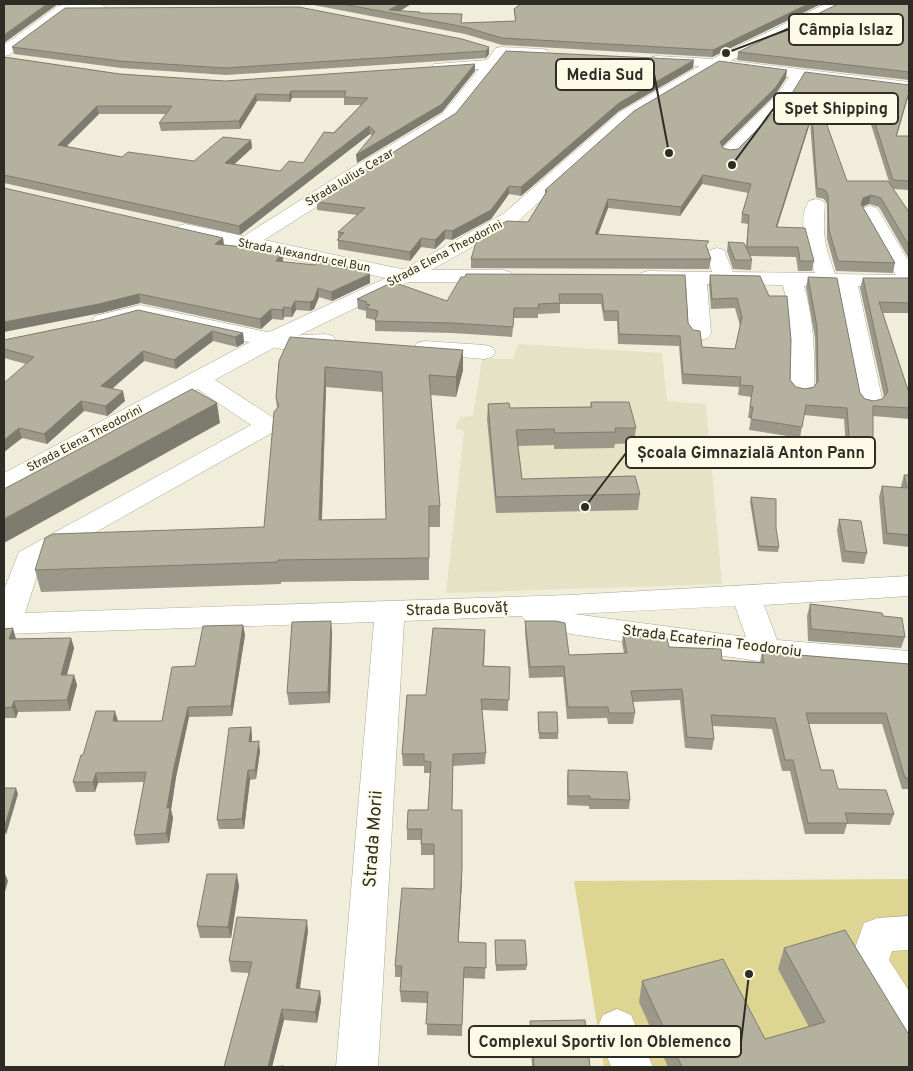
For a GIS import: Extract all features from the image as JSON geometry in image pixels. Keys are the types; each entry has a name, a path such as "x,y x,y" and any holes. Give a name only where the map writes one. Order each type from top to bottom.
{"street":[{"name":"Strada Elena Theodorini","path":"4,483 271,340 406,276 510,218 626,115 715,63 835,4"},
{"path":"7,57 26,34 63,9 114,9"},
{"path":"4,37 26,34"},
{"path":"484,46 496,57"},
{"path":"422,68 496,57 556,54"},
{"name":"Strada Iulius Cezar","path":"245,244 449,116 496,57"},
{"path":"643,59 715,63 909,87"},
{"path":"729,152 782,99 799,73"},
{"path":"816,205 813,229 817,250 837,279 871,403"},
{"path":"870,212 909,280"},
{"name":"Strada Alexandru cel Bun","path":"168,226 245,244 406,276 526,276"},
{"path":"718,254 724,277"},
{"path":"626,277 909,280"},
{"path":"696,277 700,333"},
{"path":"792,278 799,305 804,346 802,391"},
{"path":"85,325 140,310 271,340 292,343 328,340 346,342"},
{"path":"405,346 484,352"},
{"path":"5,624 29,558 268,425 198,379"},
{"name":"Strada Bucovăț","path":"5,624 518,608 746,597 909,586"},
{"path":"746,597 766,651"},
{"name":"Strada Ecaterina Teodoroiu","path":"518,608 536,616 571,624 766,651 909,662"},
{"name":"Strada Morii","path":"357,1067 390,612"},
{"path":"909,933 878,934 869,962 909,1027"},
{"path":"617,1028 632,1067"}],"shaded area":[{"path":"518,344 662,353 667,401 706,404 722,584 446,593 464,431 455,428 460,417 473,416 482,359 513,359"},
{"path":"909,879 909,1067 604,1067 574,881"}],"building":[{"path":"4,4 47,4 4,35"},
{"path":"343,4 400,4 389,10 462,14 461,23 516,21 514,9 521,4 808,4 713,50 502,38 465,27"},
{"path":"838,4 909,4 909,72 738,52"},
{"path":"299,7 462,39 489,47 486,51 225,68 120,61 12,47 65,8"},
{"path":"506,51 694,60 619,103 521,187 509,186 491,210 452,231 445,230 435,240 421,238 410,252 337,240 344,233 338,232 365,208 317,202 320,198 456,113"},
{"path":"4,57 120,74 225,81 475,64 442,104 356,155 375,132 369,126 239,226 4,175","holes":["291,91 346,91 344,97 368,98 334,133 324,132 303,163 289,161 280,171 225,163 251,140 223,137 194,161 128,152 122,157 58,145 97,106 172,106 159,123 239,121 256,94 289,95"]},
{"path":"719,61 787,70 776,87 720,142 723,148 730,150 738,149 791,95 805,72 909,85 909,92 896,136 909,136 909,181 893,180 870,107 818,100 847,181 888,181 909,212 909,246 881,198 871,195 863,198 861,204 895,263 838,261 829,230 828,195 825,190 817,188 812,114 776,227 805,228 814,261 800,261 798,247 747,247 749,215 742,214 751,184 703,175 681,207 608,199 595,234 709,241 706,245 711,259 471,259 478,236 507,221 528,222 547,191 545,190 634,111"},
{"path":"4,188 223,238 215,244 283,251 276,261 315,265 321,258 370,274 331,292 318,288 314,300 310,302 295,301 291,308 284,307 282,310 271,309 260,319 139,294 99,304 4,322"},
{"path":"728,242 744,243 752,260 735,260"},
{"path":"466,274 685,275 688,323 693,330 700,331 702,347 735,349 742,317 737,298 712,299 710,275 760,276 769,296 787,296 791,340 790,380 796,387 805,389 814,387 818,381 817,327 808,277 837,278 860,393 865,399 874,401 882,399 888,392 863,278 909,278 909,303 879,302 909,390 909,408 873,406 873,440 849,437 847,408 806,405 802,427 751,419 753,407 750,407 753,386 740,385 741,377 683,374 680,336 619,334 618,311 604,311 602,294 559,294 560,303 538,304 539,308 514,308 513,327 375,321 378,311 366,308 370,305 357,299 393,282 447,301 461,277 465,277"},
{"path":"138,310 243,333 235,337 212,331 174,360 143,351 101,386 123,391 107,405 81,401 44,434 19,428 4,440 4,383 34,357 4,349 4,340 101,320"},
{"path":"290,337 463,350 456,377 429,375 440,506 429,506 429,558 278,560 278,562 35,570 45,538 53,534 264,527 274,412 279,406 276,398 279,361","holes":["325,367 382,372 386,519 319,520"]},
{"path":"192,389 217,403 4,519 4,489"},
{"path":"591,402 629,402 636,428 615,428 616,432 555,433 554,429 516,430 522,479 635,476 640,494 496,497 488,404 509,403 510,408 592,407"},
{"path":"904,475 909,475 909,535 887,533 882,486 907,488"},
{"path":"751,497 776,499 776,528 779,547 759,546"},
{"path":"839,519 861,521 867,553 845,551"},
{"path":"810,604 882,613 883,616 902,618 905,637 811,629"},
{"path":"331,621 328,692 287,693 292,622"},
{"path":"525,621 556,621 565,623 569,655 627,653 623,632 667,638 669,647 721,649 722,660 764,663 762,652 909,664 909,778 905,778 886,713 806,713 821,770 833,770 838,789 886,790 894,814 845,813 848,823 808,823 793,760 785,760 775,718 711,715 714,739 687,737 682,689 631,691 635,713 609,713 608,707 568,707 564,666 530,667"},
{"path":"243,625 231,706 188,707 174,767 167,808 170,808 166,833 134,835 146,772 96,773 93,782 73,782 96,711 115,711 113,721 162,721 172,667 195,666 203,626"},
{"path":"13,628 9,639 71,638 61,675 74,675 67,700 14,701 12,707 4,708 4,629"},
{"path":"433,628 485,630 483,666 510,667 509,700 481,699 486,753 453,754 452,810 462,810 462,868 458,942 486,943 486,968 464,967 462,1025 426,1024 428,992 400,991 402,966 395,966 402,888 434,889 434,844 421,844 422,829 407,829 408,810 428,810 431,762 424,761 424,754 402,754 407,695 426,695"},
{"path":"538,712 557,712 558,733 539,733"},
{"path":"251,727 249,742 259,741 255,770 248,770 242,819 217,820 229,728"},
{"path":"568,770 627,772 630,800 590,799 590,796 568,796"},
{"path":"4,788 16,788 4,829"},
{"path":"207,874 237,874 228,927 197,926"},
{"path":"237,917 307,920 296,988 320,991 315,1012 282,1009 268,1067 224,1067 252,962 229,961"},
{"path":"845,930 909,1035 909,1067 682,1067 642,981 723,959 765,1039 825,1022 784,948"},
{"path":"495,940 525,940 527,965 496,965"},
{"path":"585,1020 590,1067 534,1067 530,1021"}],"place":[{"name":"Câmpia Islaz","path":"726,53"},
{"name":"Media Sud","path":"669,153"},
{"name":"Spet Shipping","path":"732,165"},
{"name":"Școala Gimnazială Anton Pann","path":"585,507"},
{"name":"Complexul Sportiv Ion Oblemenco","path":"749,974"}]}
